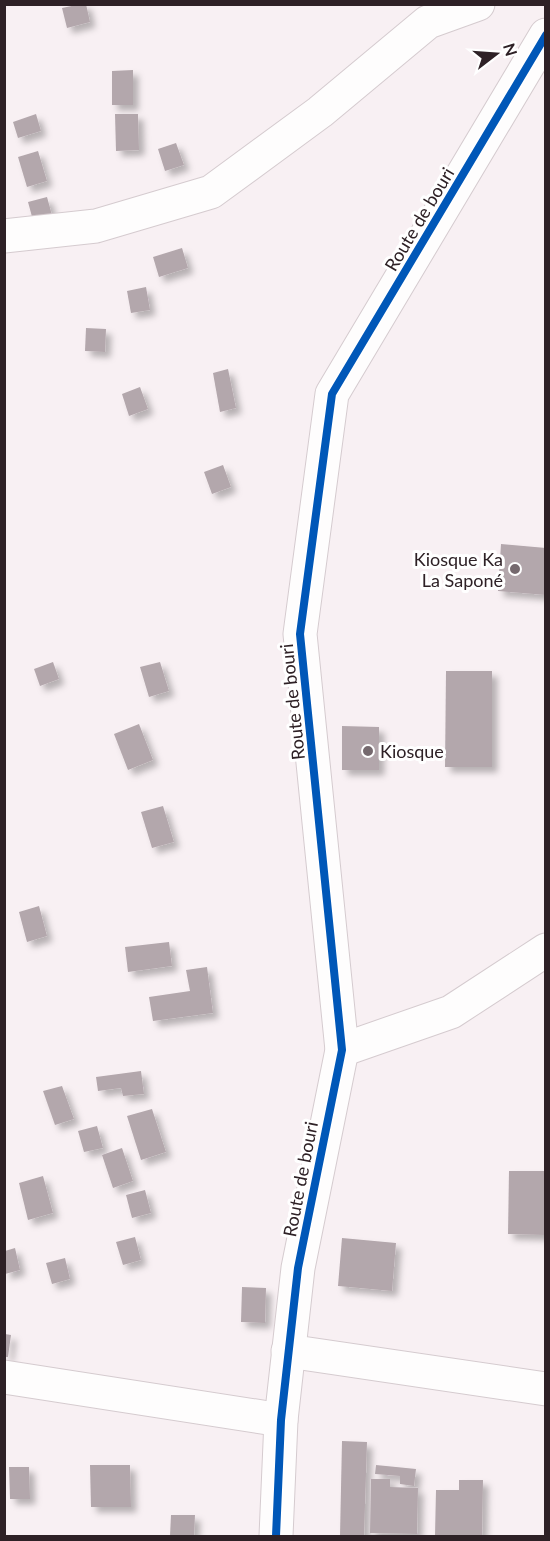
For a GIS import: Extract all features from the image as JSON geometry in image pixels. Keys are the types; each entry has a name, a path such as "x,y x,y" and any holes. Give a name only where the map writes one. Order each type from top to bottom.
{"street":[{"path":"4,236 96,226 211,192 320,112 428,21 478,4"},
{"name":"Route de bouri","path":"276,1536 281,1420 298,1268 342,1050 300,634 332,394 546,35"},
{"path":"342,1050 451,1012 546,950"},
{"path":"288,1351 546,1389"},
{"path":"4,1377 281,1420"}],"building":[{"path":"86,4 90,22 67,28 62,8"},
{"path":"133,70 133,105 112,105 112,71"},
{"path":"36,114 41,131 18,138 13,122"},
{"path":"115,114 138,114 139,150 116,151"},
{"path":"176,143 184,165 165,171 158,149"},
{"path":"38,151 47,181 27,187 18,157"},
{"path":"47,197 53,219 34,224 28,202"},
{"path":"182,248 188,268 159,277 153,257"},
{"path":"146,287 150,310 131,313 127,291"},
{"path":"86,328 106,329 105,352 85,351"},
{"path":"228,369 236,408 220,412 213,373"},
{"path":"140,387 148,409 129,416 122,394"},
{"path":"223,465 231,487 212,494 204,472"},
{"path":"501,544 546,548 546,595 498,591"},
{"path":"53,662 59,679 40,686 34,669"},
{"path":"160,662 169,691 149,697 140,667"},
{"path":"446,671 492,671 492,767 445,767"},
{"path":"139,724 153,760 128,770 114,734"},
{"path":"342,726 379,727 379,770 342,770"},
{"path":"163,806 174,842 152,848 141,812"},
{"path":"39,906 47,936 27,942 19,912"},
{"path":"169,942 172,966 128,972 125,947"},
{"path":"207,967 213,1013 153,1021 149,997 190,991 186,970"},
{"path":"141,1071 144,1094 123,1096 121,1088 98,1091 96,1077"},
{"path":"62,1086 74,1119 55,1125 43,1091"},
{"path":"152,1109 166,1152 141,1160 127,1116"},
{"path":"97,1126 103,1148 84,1152 78,1131"},
{"path":"122,1148 133,1181 113,1188 102,1155"},
{"path":"509,1171 546,1171 546,1235 508,1234"},
{"path":"43,1176 53,1213 28,1220 19,1183"},
{"path":"145,1190 151,1213 132,1218 126,1195"},
{"path":"135,1237 141,1260 123,1265 116,1242"},
{"path":"342,1238 396,1243 392,1291 338,1286"},
{"path":"15,1248 20,1270 5,1274 5,1251"},
{"path":"65,1258 70,1279 52,1284 46,1263"},
{"path":"242,1287 266,1288 265,1323 241,1322"},
{"path":"5,1334 11,1335 8,1357 5,1357"},
{"path":"342,1441 367,1442 364,1536 340,1536"},
{"path":"90,1465 130,1465 131,1507 91,1507"},
{"path":"376,1465 416,1469 414,1486 400,1484 400,1476 375,1474"},
{"path":"9,1467 29,1467 30,1499 10,1499"},
{"path":"371,1479 390,1479 390,1487 418,1488 417,1534 370,1533"},
{"path":"459,1480 483,1480 482,1536 435,1536 436,1490 459,1490"},
{"path":"171,1515 195,1515 194,1536 170,1536"}],"cycle path":[{"path":"276,1536 281,1420 298,1268 342,1050 300,634 332,394 546,35"}],"place":[{"name":"Kiosque Ka La Saponé","path":"515,569"},
{"name":"Kiosque","path":"368,751"}]}
